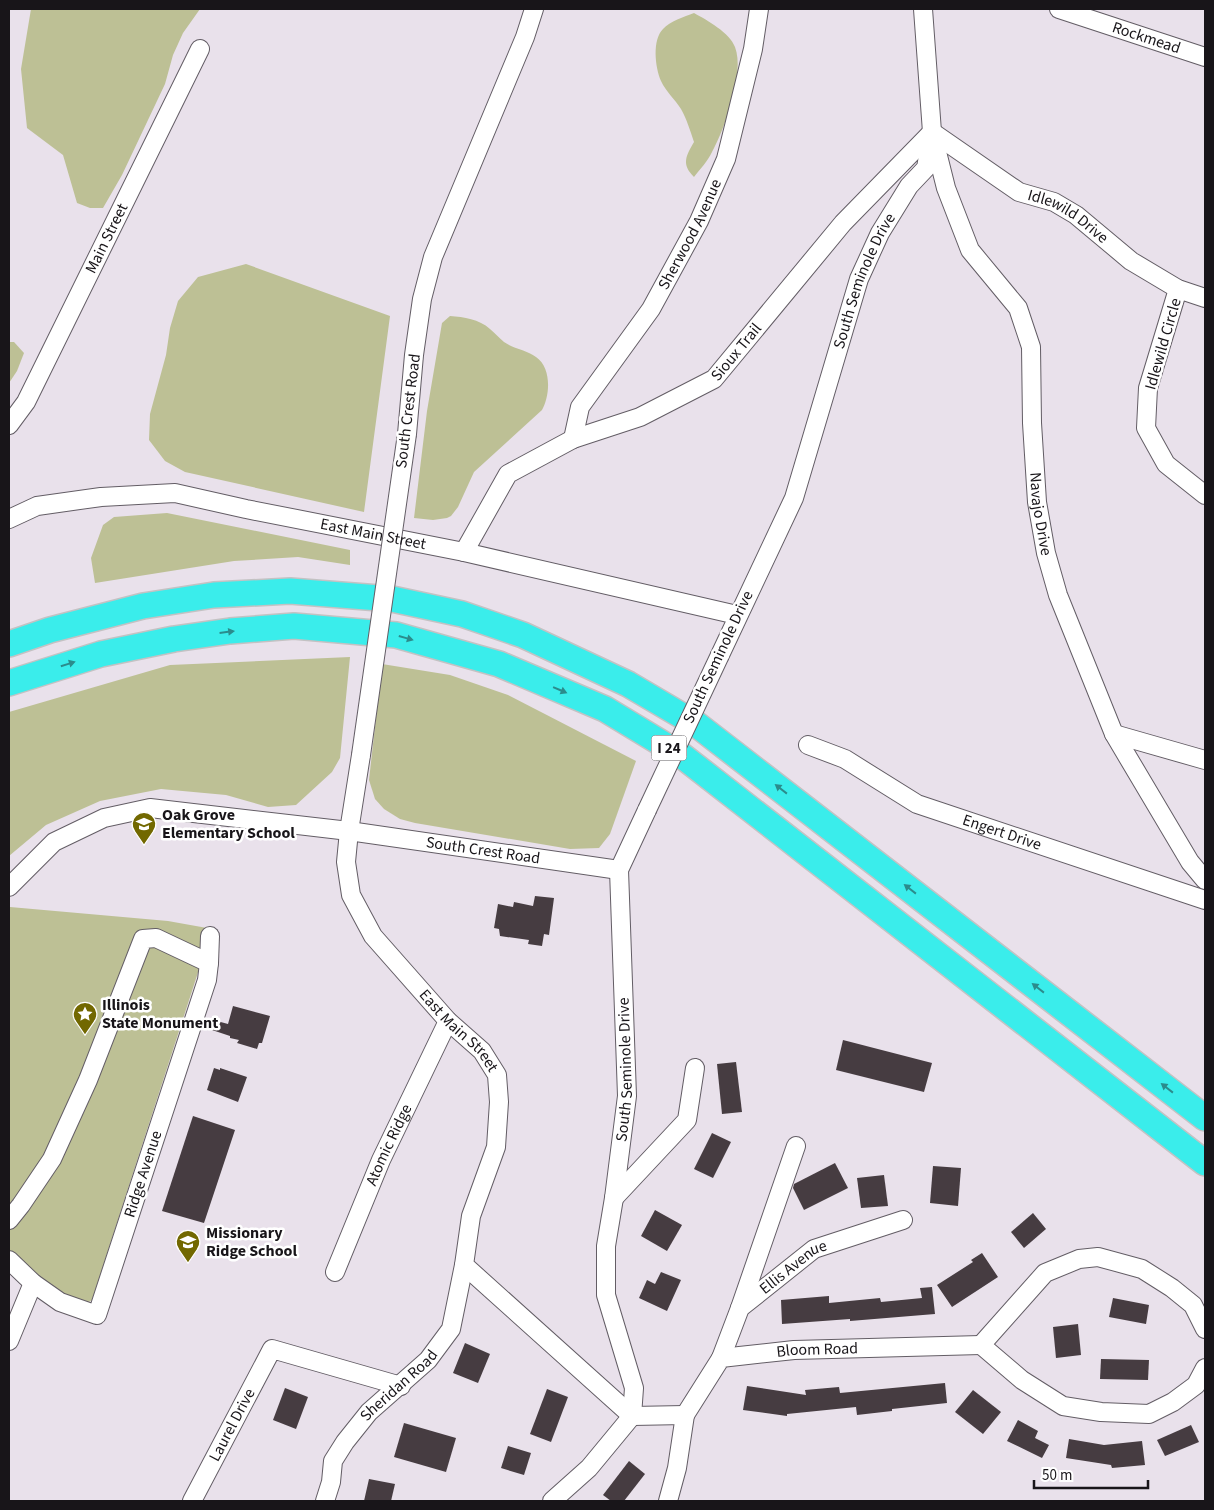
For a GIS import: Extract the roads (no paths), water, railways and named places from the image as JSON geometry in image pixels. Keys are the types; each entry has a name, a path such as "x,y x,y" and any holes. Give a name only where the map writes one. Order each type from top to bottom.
{"highway":[{"name":"I 24","path":"9,644 50,630 144,606 214,595 290,591 392,599 462,614 523,635 628,684 696,724 1205,1118"},
{"name":"I 24","path":"15,680 101,654 174,639 230,631 294,626 396,635 499,664 606,709 681,755 760,814 1205,1163"}],"street":[{"name":"South Crest Road","path":"349,830 407,434 414,355 421,309 433,257 525,37 534,9"},
{"name":"Sherwood Avenue","path":"573,439 580,407 651,309 699,221 726,159 754,48 759,9"},
{"name":"South Seminole Drive","path":"632,1416 634,1388 606,1295 606,1246 627,1096 619,870 737,615 794,498 860,279 885,225 909,186 926,168 932,132 923,9"},
{"name":"Rockmead","path":"1059,9 1205,58"},
{"name":"Main Street","path":"9,425 26,402 200,49"},
{"name":"Sioux Trail","path":"464,552 508,474 573,439 640,417 714,380 842,223 932,132"},
{"name":"Idlewild Drive","path":"932,132 1019,192 1054,202 1076,215 1131,261 1178,289 1205,298"},
{"name":"Navajo Drive","path":"932,132 946,188 970,250 1018,308 1031,347 1032,423 1037,502 1046,553 1058,595 1114,734 1190,862 1205,880"},
{"name":"Idlewild Circle","path":"1178,289 1148,388 1146,428 1166,464 1205,495"},
{"name":"East Main Street","path":"9,519 37,506 101,497 175,493 318,524 464,552 737,615"},
{"path":"1114,734 1205,760"},
{"name":"Engert Drive","path":"808,745 845,759 917,804 1205,900"},
{"name":"South Crest Road","path":"9,887 54,842 104,818 150,808 349,830 619,870"},
{"name":"East Main Street","path":"349,830 346,862 351,895 373,936 448,1021 482,1051 497,1075 499,1102 496,1147 471,1216 464,1265"},
{"name":"Ridge Avenue","path":"9,1260 33,1283 60,1302 97,1315 207,980 210,936"},
{"path":"9,1220 52,1159 88,1080 143,939 156,938 208,963"},
{"name":"Atomic Ridge","path":"335,1272 381,1160 448,1021"},
{"path":"614,1198 688,1120 695,1068"},
{"path":"668,1501 677,1468 686,1415 721,1358 796,1146"},
{"name":"Ellis Avenue","path":"740,1308 814,1249 903,1220"},
{"path":"1205,1329 1193,1305 1172,1288 1142,1269 1098,1257 1079,1259 1044,1273 980,1345 1022,1380 1063,1406 1100,1412 1150,1414 1173,1402 1196,1385 1205,1368"},
{"path":"464,1265 632,1416 686,1415"},
{"name":"Sheridan Road","path":"325,1501 331,1482 333,1461 345,1442 369,1412 401,1386 428,1360 451,1329 464,1265"},
{"path":"9,1342 33,1283"},
{"name":"Bloom Road","path":"721,1358 794,1350 980,1345"},
{"name":"Laurel Drive","path":"192,1501 272,1349 401,1386"},
{"path":"552,1501 589,1468 632,1416"}],"place":[{"name":"Oak Grove Elementary School","path":"144,845"},
{"name":"Illinois State Monument","path":"85,1035"},
{"name":"Missionary Ridge School","path":"188,1263"}]}
